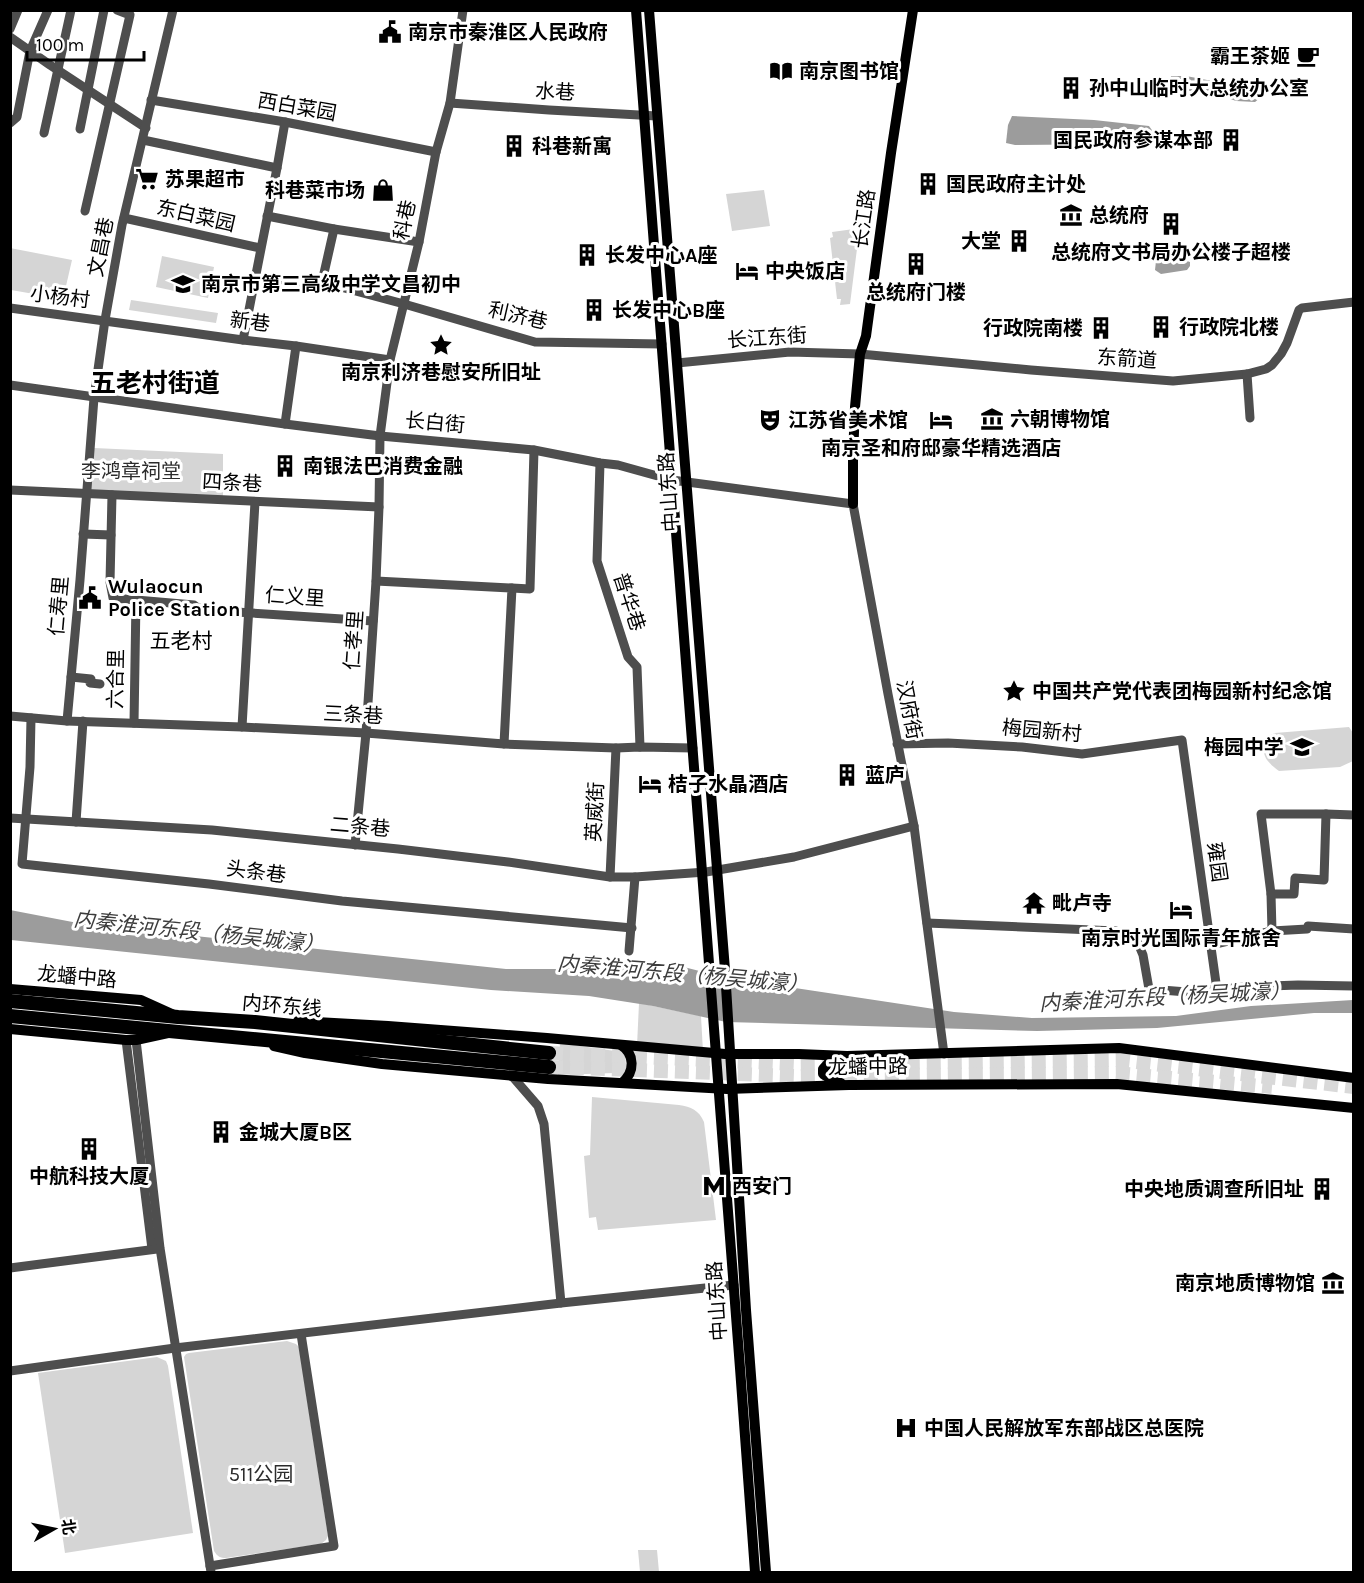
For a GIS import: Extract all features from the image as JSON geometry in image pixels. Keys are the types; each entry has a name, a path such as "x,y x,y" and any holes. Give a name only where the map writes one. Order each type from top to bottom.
{"highway":[{"name":"内环东线","path":"10,1001 255,1022 549,1060 239,1038 10,1016"}],"main road":[{"name":"中山东路","path":"636,10 693,748 708,871 725,970 746,1310 766,1572"},
{"name":"中山东路","path":"649,10 686,482 708,871 710,969 755,1572"},
{"name":"长江路","path":"854,504 855,417 860,354 866,336 913,10"},
{"name":"龙蟠中路","path":"10,989 141,1000 178,1017"},
{"name":"龙蟠中路","path":"255,1022 310,1021 388,1026 731,1054 847,1056 1119,1048 1353,1078"},
{"path":"10,1029 131,1040 176,1032"},
{"name":"龙蟠中路","path":"239,1038 305,1053 382,1064 622,1083 719,1088 1117,1084 1353,1108"},
{"path":"621,1045 628,1049 632,1061 630,1074 622,1083"},
{"path":"847,1056 832,1059 822,1069 823,1074 834,1081 849,1085"}],"street":[{"path":"10,29 18,10"},
{"path":"10,123 17,117 30,51 48,10"},
{"path":"44,133 71,10"},
{"path":"80,129 104,10"},
{"path":"85,211 130,15 117,10"},
{"name":"文昌巷","path":"86,495 94,398 105,320 124,218 173,10"},
{"name":"科巷","path":"380,436 390,360 419,242 436,153 450,103 463,10"},
{"path":"10,37 146,128"},
{"name":"西白菜园","path":"151,100 285,122 436,153"},
{"name":"水巷","path":"450,103 657,116"},
{"name":"东白菜园","path":"243,340 278,168 285,122"},
{"path":"143,141 278,168"},
{"path":"267,216 419,242"},
{"name":"东白菜园","path":"124,218 261,248"},
{"name":"利济巷","path":"334,229 322,282 535,342 662,344"},
{"path":"255,278 304,289"},
{"name":"东箭道","path":"860,354 1173,381 1247,374 1266,369 1281,354 1299,310 1353,302"},
{"name":"小杨村","path":"10,308 105,320"},
{"name":"新巷","path":"105,320 390,360"},
{"path":"285,424 296,346"},
{"name":"长江东街","path":"677,363 790,352 860,354"},
{"path":"1247,374 1250,418"},
{"name":"长白街","path":"10,385 380,436 534,450 618,465 672,480 854,504"},
{"name":"仁孝里","path":"356,845 376,581 380,436"},
{"path":"376,581 530,589 534,450"},
{"name":"普华巷","path":"600,463 597,561 628,657 637,667 640,747"},
{"name":"四条巷","path":"10,490 379,507"},
{"name":"仁寿里","path":"67,721 86,495"},
{"path":"83,534 111,536 111,495"},
{"path":"242,727 255,502"},
{"name":"汉府街","path":"854,504 914,826 944,1054"},
{"name":"仁义里","path":"111,536 110,582 113,598 195,605 198,608 373,621"},
{"path":"504,744 512,588"},
{"name":"六合里","path":"134,723 136,600"},
{"path":"71,677 91,679 90,683 100,684"},
{"name":"三条巷","path":"10,716 67,721 366,733 504,744 693,748"},
{"name":"头条巷","path":"31,718 30,767 22,864 342,901 632,928"},
{"path":"76,822 82,721"},
{"name":"梅园新村","path":"897,744 948,743 1022,747 1082,754 1182,740"},
{"name":"雍园","path":"1182,740 1217,990"},
{"name":"英威街","path":"610,877 616,748"},
{"path":"1272,931 1271,894 1261,814 1353,815"},
{"path":"1271,894 1294,894 1295,878 1324,880 1326,814"},
{"name":"二条巷","path":"10,818 212,830 508,862 610,877 708,871"},
{"path":"708,871 794,857 914,826"},
{"path":"629,951 635,877"},
{"path":"927,923 1116,931 1135,936 1143,955 1149,989 1186,992 1298,985 1353,986"},
{"path":"1211,945 1272,931 1307,929 1308,926 1353,929"},
{"path":"131,1040 156,1249 175,1348 211,1569 334,1546 301,1334"},
{"path":"512,1076 538,1106 544,1124 561,1303"},
{"path":"10,1268 156,1249"},
{"path":"10,1371 175,1348 734,1285"}],"green space":[{"path":"764,190 770,226 732,231 726,194"},
{"path":"854,229 855,234 859,233 850,304 840,305 841,299 837,299 830,238 833,237 832,232"},
{"path":"10,248 72,260 63,299 11,290"},
{"path":"162,256 214,267 208,298 156,287"},
{"path":"131,300 218,313 216,323 129,310"},
{"name":"李鸿章祠堂","path":"94,448 223,454 223,496 90,490"},
{"path":"1349,727 1353,733 1353,761 1340,767 1279,771 1266,758 1264,738 1275,733"},
{"path":"639,1003 701,1016 703,1052 637,1046"},
{"path":"560,1043 615,1051 622,1054 624,1065 620,1072 614,1073 558,1075"},
{"path":"592,1097 679,1105 697,1112 704,1122 716,1220 598,1230 596,1217 589,1218 584,1156 590,1155"},
{"name":"511公园","path":"287,1341 299,1347 328,1536 321,1544 221,1557 214,1551 184,1357 189,1353"},
{"path":"157,1357 166,1361 168,1366 193,1533 65,1553 38,1373"},
{"path":"638,1550 657,1550 659,1572 640,1572"}],"water":[{"path":"1171,76 1237,83 1255,89 1261,97 1255,102 1236,101 1209,91 1178,91 1170,85"},
{"path":"1012,116 1094,120 1149,126 1154,133 1147,141 1137,144 1015,145 1006,143 1008,125"},
{"path":"1181,252 1182,256 1190,262 1187,270 1161,274 1155,270 1158,256"},
{"name":"内秦淮河东段（杨吴城濠）","path":"10,910 83,924 506,969 559,969 644,960 672,964 723,977 954,1012 1032,1018 1176,1016 1251,1006 1353,1000 1353,1013 1314,1013 1157,1028 1037,1031 726,1022 653,1006 589,996 491,990 11,940"}],"tunnel":[{"path":"549,1053 795,1064 1118,1060 1354,1087"},
{"path":"549,1067 796,1076 1116,1073 1272,1087"}],"place":[{"name":"南京市秦淮区人民政府","path":"390,32"},
{"name":"霸王茶姬","path":"1308,56"},
{"name":"南京图书馆","path":"781,71"},
{"name":"孙中山临时大总统办公室","path":"1071,88"},
{"name":"国民政府参谋本部","path":"1231,140"},
{"name":"科巷新寓","path":"514,146"},
{"name":"苏果超市","path":"147,179"},
{"name":"国民政府主计处","path":"928,184"},
{"name":"科巷菜市场","path":"383,190"},
{"name":"总统府","path":"1071,215"},
{"name":"总统府文书局办公楼子超楼","path":"1171,224"},
{"name":"大堂","path":"1019,241"},
{"name":"长发中心A座","path":"587,255"},
{"name":"总统府门楼","path":"916,264"},
{"name":"中央饭店","path":"747,271"},
{"name":"南京市第三高级中学文昌初中","path":"183,284"},
{"name":"长发中心B座","path":"594,310"},
{"name":"行政院北楼","path":"1161,327"},
{"name":"行政院南楼","path":"1101,328"},
{"name":"南京利济巷慰安所旧址","path":"441,345"},
{"name":"六朝博物馆","path":"992,419"},
{"name":"江苏省美术馆","path":"770,420"},
{"name":"南京圣和府邸豪华精选酒店","path":"941,420"},
{"name":"南银法巴消费金融","path":"285,466"},
{"name":"Wulaocun Police Station","path":"90,598"},
{"name":"中国共产党代表团梅园新村纪念馆","path":"1014,691"},
{"name":"梅园中学","path":"1302,747"},
{"name":"蓝庐","path":"847,775"},
{"name":"桔子水晶酒店","path":"650,784"},
{"name":"毗卢寺","path":"1034,903"},
{"name":"南京时光国际青年旅舍","path":"1181,910"},
{"name":"金城大厦B区","path":"221,1132"},
{"name":"中航科技大厦","path":"89,1149"},
{"name":"西安门","path":"714,1186"},
{"name":"中央地质调查所旧址","path":"1322,1189"},
{"name":"南京地质博物馆","path":"1333,1283"},
{"name":"中国人民解放军东部战区总医院","path":"906,1428"}],"district":[{"name":"五老村街道","path":"155,383"},
{"name":"五老村","path":"181,641"}]}
